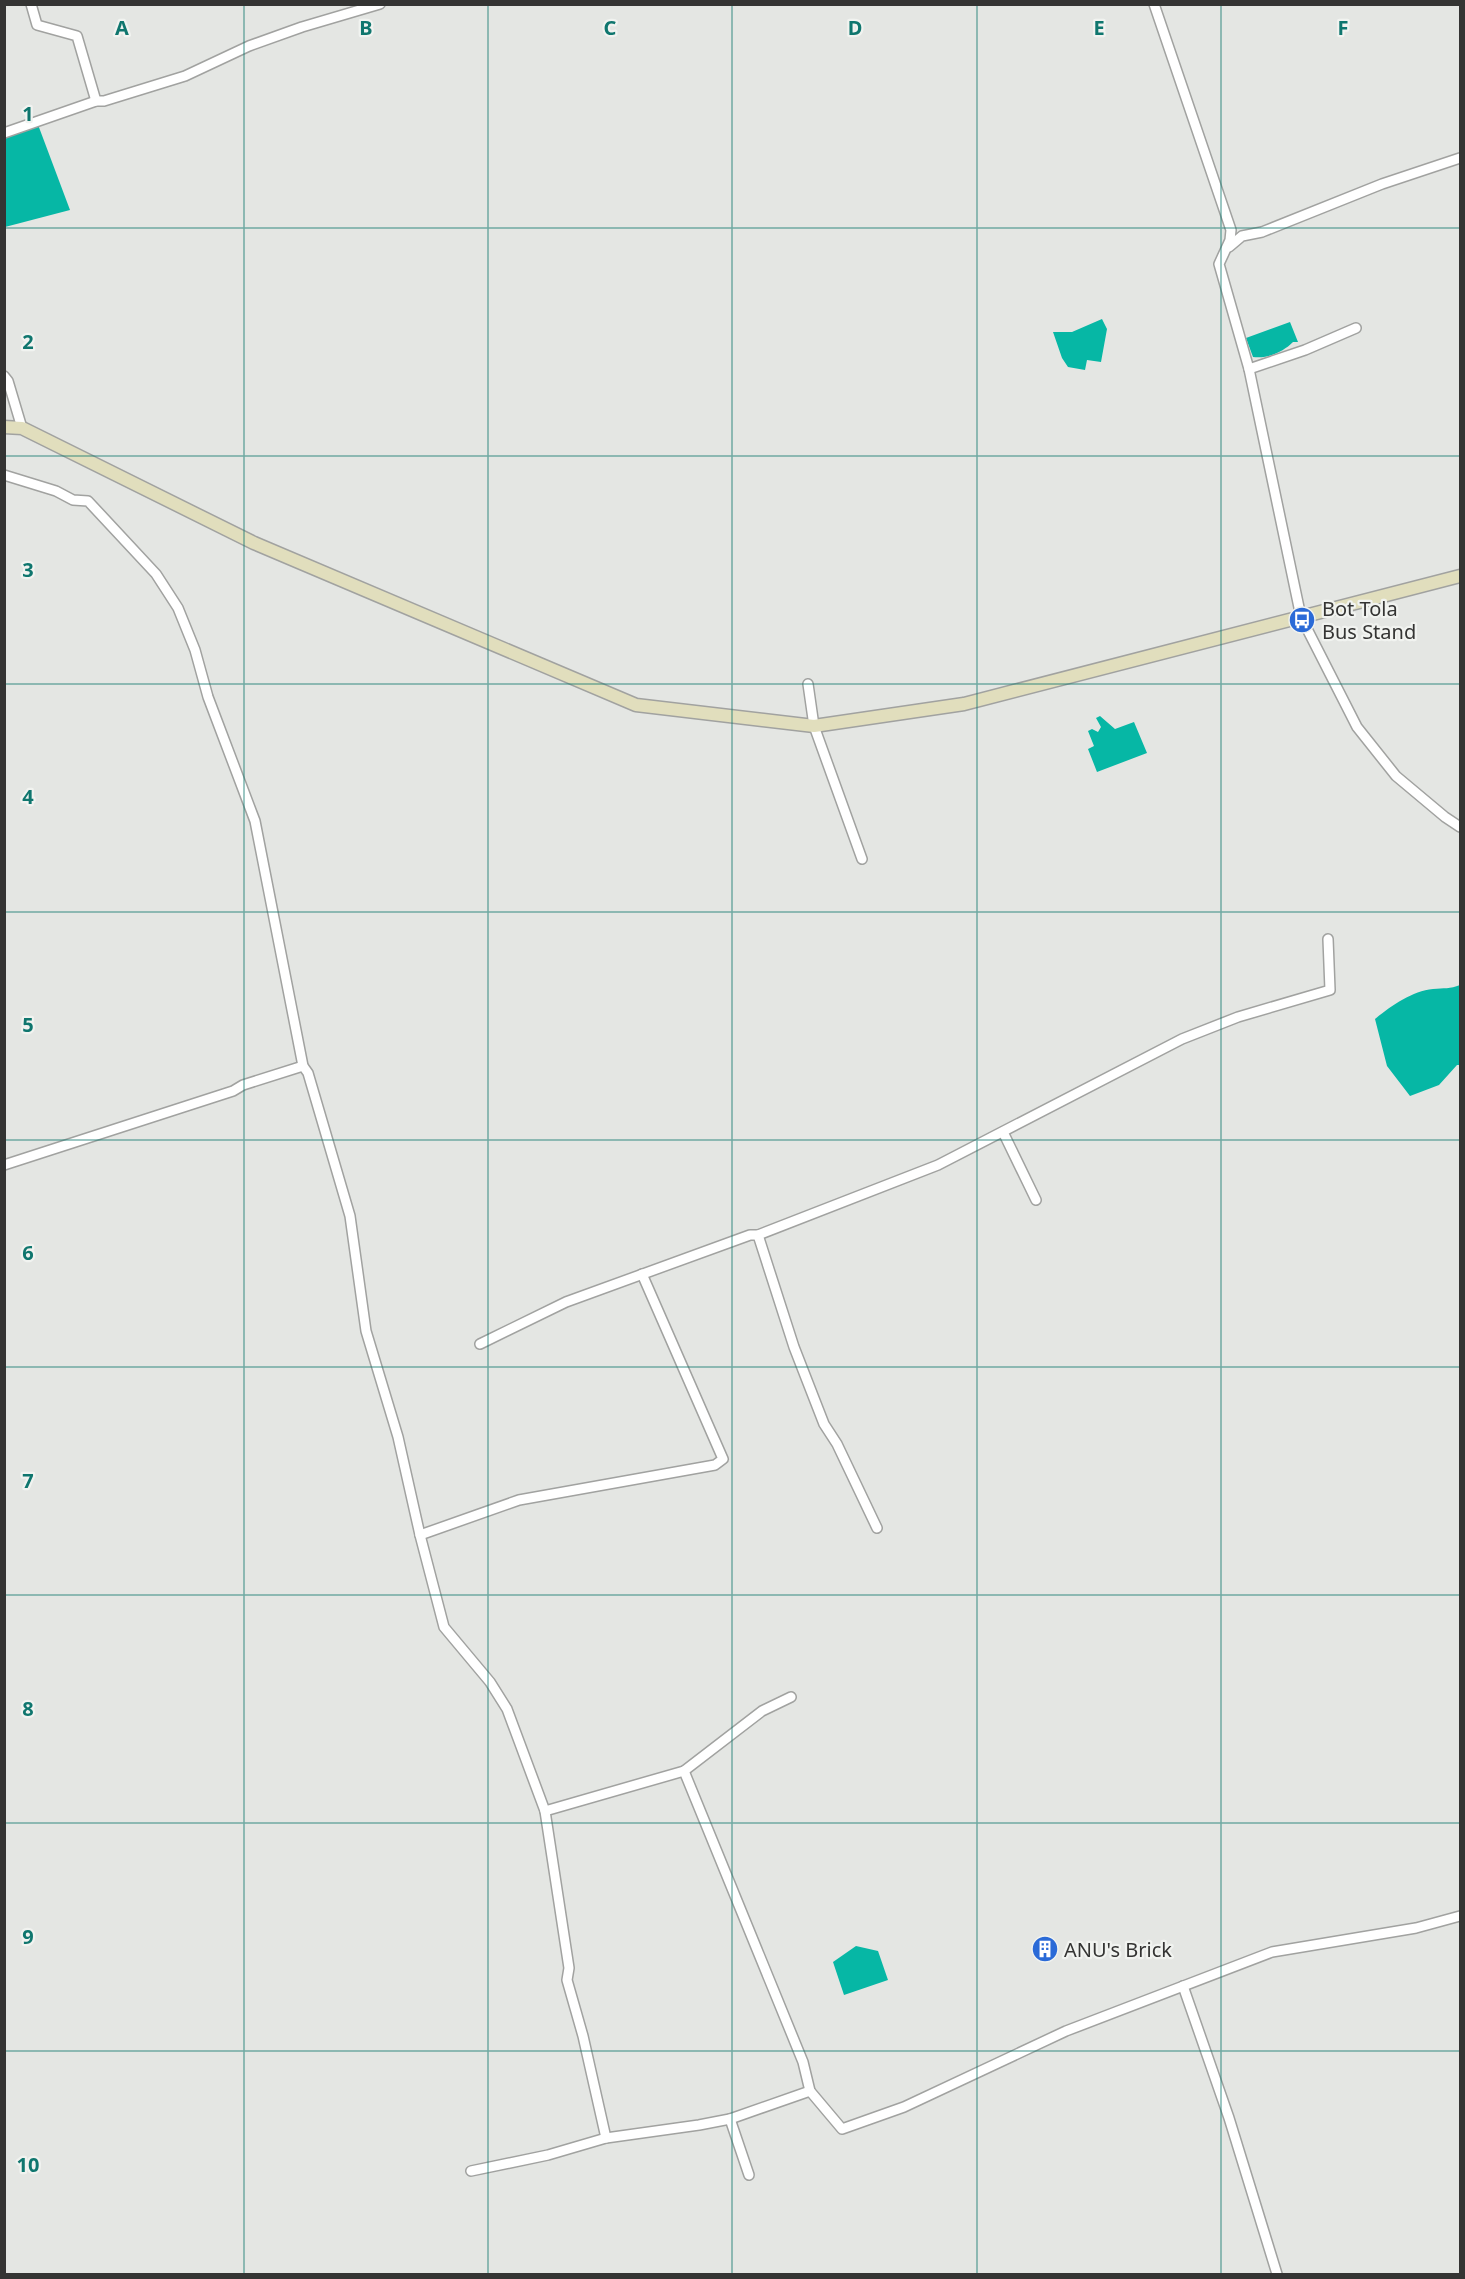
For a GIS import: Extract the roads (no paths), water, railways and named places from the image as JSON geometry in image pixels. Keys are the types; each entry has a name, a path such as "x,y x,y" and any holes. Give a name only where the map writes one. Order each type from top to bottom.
{"main road":[{"path":"4,427 22,428 254,543 636,705 814,726 964,704 1461,576"}],"street":[{"path":"31,4 38,24 77,36 96,101"},
{"path":"4,133 96,101 104,101 185,76 249,46 302,27 380,4"},
{"path":"1154,4 1228,220 1230,240 1227,249"},
{"path":"1461,158 1382,184 1262,232 1242,236 1221,256 1219,264 1249,369 1301,617 1358,728 1396,776 1461,827"},
{"path":"1249,369 1305,350 1356,328"},
{"path":"4,376 8,381 22,428"},
{"path":"4,475 56,491 73,500 88,501 156,574 178,608 195,650 208,697 255,821 303,1066 311,1083 350,1216 366,1331 398,1437 444,1627 490,1682 507,1709 545,1811 569,1968 567,1980 583,2036 606,2138"},
{"path":"808,684 814,726 862,859"},
{"path":"480,1344 566,1302 750,1235 758,1235 938,1165 1182,1039 1238,1017 1330,990 1328,939"},
{"path":"4,1165 223,1095 243,1085 303,1066"},
{"path":"1003,1132 1036,1200"},
{"path":"758,1235 794,1347 824,1424 837,1444 877,1528"},
{"path":"420,1535 519,1500 715,1465 723,1459 642,1274"},
{"path":"545,1811 684,1771 762,1711 791,1696"},
{"path":"684,1771 802,2062 810,2091 842,2129 904,2107 1066,2031 1272,1952 1416,1928 1461,1916"},
{"path":"1184,1986 1229,2118 1277,2274"},
{"path":"471,2171 548,2155 606,2138 730,2119 810,2091"},
{"path":"730,2119 749,2175"}],"place":[{"name":"Bot Tola Bus Stand","path":"1302,620"},
{"name":"ANU's Brick","path":"1045,1949"}]}
